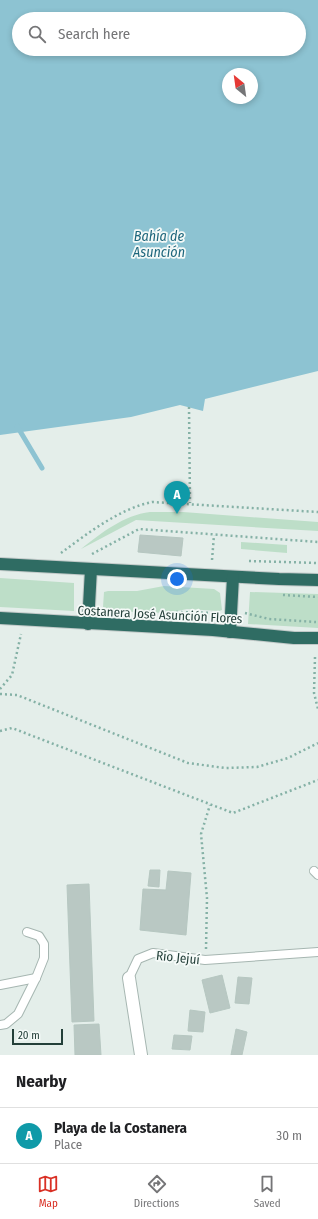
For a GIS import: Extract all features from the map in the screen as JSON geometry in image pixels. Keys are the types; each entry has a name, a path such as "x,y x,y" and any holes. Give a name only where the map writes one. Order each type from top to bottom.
{"highway":[{"path":"0,564 233,577 318,580"},
{"path":"88,624 91,569"},
{"path":"230,632 233,577"},
{"name":"Costanera José Asunción Flores","path":"0,618 230,632 294,638 318,638"}],"street":[{"name":"Río Jejuí","path":"129,978 141,1055"}],"lane":[{"path":"0,1025 6,1024 18,1014 44,958 44,944 38,936 27,932"},
{"name":"Río Jejuí","path":"129,978 138,959 153,953 205,960 318,952"},
{"path":"0,985 36,978"}],"path":[{"path":"189,407 190,503"},
{"path":"45,566 91,531 137,505 152,502 190,503 318,512"},
{"path":"88,556 139,529 318,542"},
{"path":"212,560 214,535"},
{"path":"278,595 318,597"},
{"path":"0,689 12,675 21,634"},
{"path":"315,657 314,693 318,709"},
{"path":"0,694 17,695 188,764 225,768 257,767 288,758 318,743"},
{"path":"0,731 12,728 233,814 318,780"},
{"path":"205,960 207,898 201,834 210,805"}],"green space":[{"path":"150,512 183,512 318,522 318,531 136,520 81,549 105,531 122,521"},
{"path":"241,542 287,545 287,553 241,549"},
{"path":"0,578 74,583 74,611 0,607"},
{"path":"164,586 214,589 220,593 222,610 187,609 168,613 106,611 103,607 104,592 137,591"},
{"path":"250,592 318,594 318,628 248,624"}],"water":[{"name":"Bahía de Asunción","path":"0,0 318,0 318,371 205,399 203,411 180,405 131,417 0,435"}],"building":[{"path":"140,535 183,538 181,556 138,552"},
{"path":"150,870 160,870 159,887 148,886"},
{"path":"168,871 191,873 186,935 140,930 143,889 166,890"},
{"path":"89,884 94,1021 72,1022 67,885"},
{"path":"222,975 230,1008 210,1013 202,980"},
{"path":"238,977 252,978 249,1004 235,1003"},
{"path":"190,1010 205,1012 203,1032 188,1031"},
{"path":"99,1024 101,1055 75,1055 74,1025"},
{"path":"236,1029 247,1032 242,1055 231,1055"},
{"path":"174,1035 192,1036 190,1050 172,1049"}],"waterway":[{"path":"17,426 42,468"}],"place":[{"name":"Playa de la Costanera","path":"177,514"}]}
